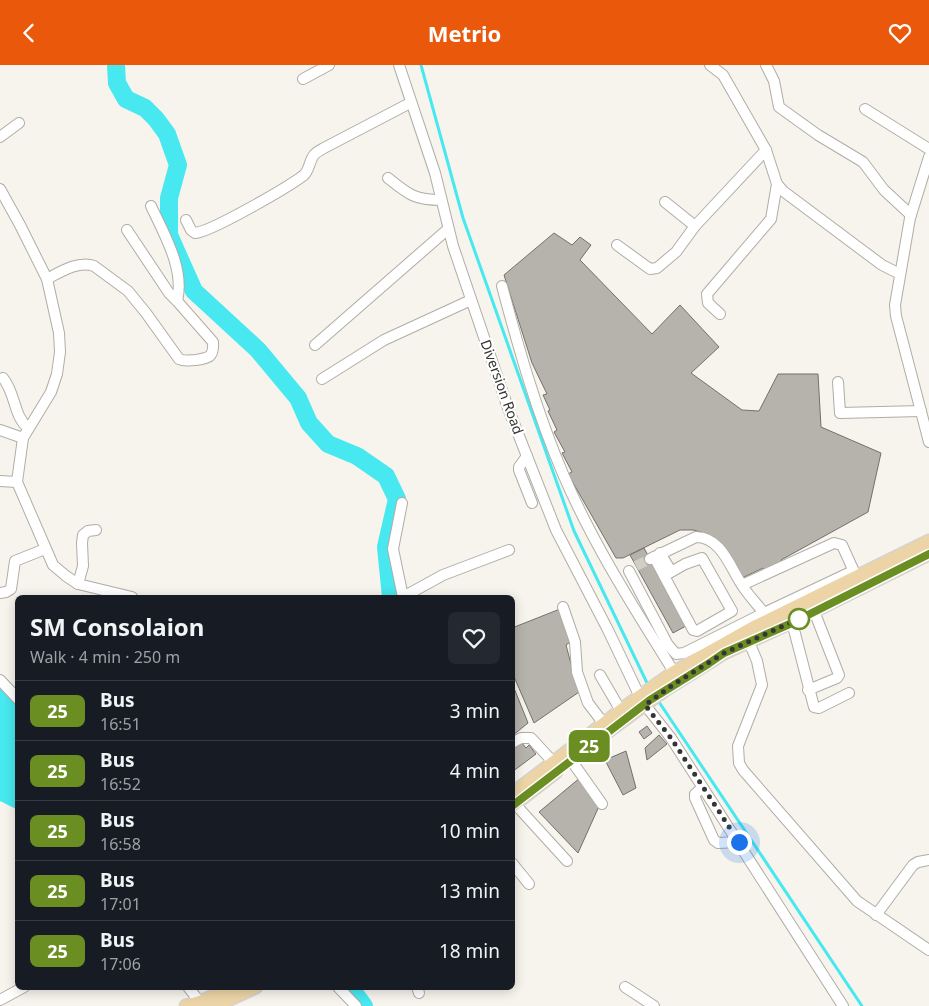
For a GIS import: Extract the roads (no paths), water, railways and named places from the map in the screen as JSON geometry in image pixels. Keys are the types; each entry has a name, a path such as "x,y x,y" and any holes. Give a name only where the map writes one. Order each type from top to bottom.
{"main road":[{"path":"662,686 674,672 754,627 857,579 929,541"},
{"path":"515,801 571,760 662,686 724,653 792,623 814,611 857,579 929,554"},
{"path":"515,800 554,763 604,724 621,711 645,699"},
{"path":"186,1006 200,1003 228,990"},
{"path":"215,1006 250,990"}],"street":[{"path":"303,79 329,65"},
{"name":"Diversion Road","path":"399,65 410,103 435,173 448,229 471,300 494,362 508,408 556,530 645,699 843,1006"},
{"path":"710,65 723,75 766,150 777,184 783,191 882,265 900,274"},
{"path":"766,65 774,81 779,107 818,135 863,162 884,190 911,215"},
{"path":"186,220 191,230 195,233 203,232 297,181 308,170 314,155 324,148 410,103"},
{"path":"865,109 929,149"},
{"path":"0,137 19,123"},
{"path":"617,245 650,269 657,268 676,252 695,226 766,150"},
{"path":"929,157 911,215 895,305 896,317 929,442"},
{"path":"388,178 409,195 427,200 441,200"},
{"path":"720,314 708,303 707,293 771,219 777,184"},
{"path":"0,189 47,279 59,333 60,352 57,374 51,392 23,438 17,482 53,565 78,584 113,595"},
{"path":"664,202 695,226"},
{"path":"151,206 171,248 180,290 177,301"},
{"path":"315,345 448,229"},
{"path":"47,279 81,264 87,263 94,266 128,291 179,359 184,361 205,359 214,351 213,342 169,293 127,231"},
{"path":"502,287 523,360 563,473 599,549 674,672"},
{"path":"322,379 384,340 471,300"},
{"path":"3,378 10,386 20,421 28,428"},
{"path":"838,381 840,413 921,411"},
{"path":"0,430 23,438"},
{"path":"527,456 520,470 532,503"},
{"path":"0,481 17,482"},
{"path":"402,503 393,549 403,595"},
{"path":"78,584 83,566 83,535 88,531 96,530"},
{"path":"668,573 702,557 732,609 731,612 695,631 685,621 668,573 655,557 696,537 709,539 730,563 742,585 764,613"},
{"path":"616,576 633,568 668,645 676,654 684,653 764,613 857,579 842,545 834,543 742,585"},
{"path":"0,593 6,593 11,589 15,561 45,549"},
{"path":"407,595 443,575 509,550"},
{"path":"563,607 575,642 577,672 588,703 604,724"},
{"path":"808,690 837,678 839,675 814,611"},
{"path":"792,623 812,705 819,708 849,693"},
{"path":"749,642 757,661 762,685 738,746 739,763 743,770 857,901 929,950"},
{"path":"600,675 621,711"},
{"path":"0,680 15,696"},
{"path":"515,741 521,738 531,738 554,763"},
{"path":"571,760 602,804"},
{"path":"702,788 695,794 695,798 714,840 718,843 739,842"},
{"path":"515,804 567,861"},
{"path":"876,915 913,865 918,862 929,861"},
{"path":"515,867 529,884"},
{"path":"625,987 654,1006"},
{"path":"0,999 18,990"},
{"path":"190,990 200,1003"},
{"path":"341,990 356,1006"}],"water":[{"path":"0,682 15,699 15,808 0,801"}],"waterway":[{"path":"116,65 117,83 126,99 145,108 156,119 167,134 178,165 169,198 169,235 194,291 258,350 298,398 309,423 328,444 357,456 386,476 397,499 386,547 391,595"},
{"path":"421,65 463,218 574,531 648,685"},
{"path":"657,699 862,1006"},
{"path":"352,990 364,1006"}],"tunnel":[{"path":"636,566 650,559"}]}
